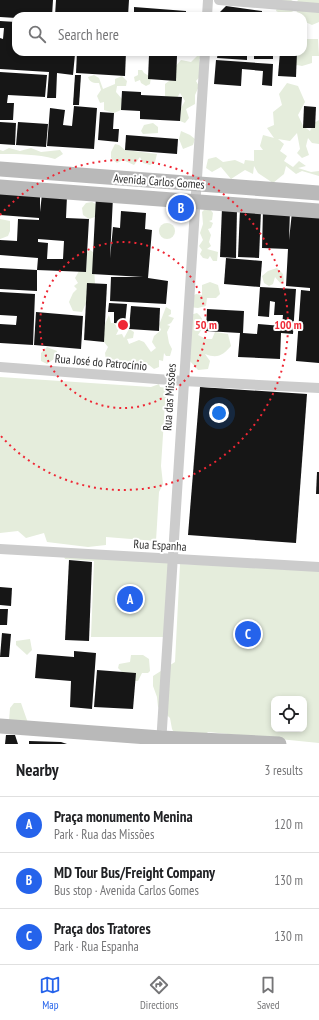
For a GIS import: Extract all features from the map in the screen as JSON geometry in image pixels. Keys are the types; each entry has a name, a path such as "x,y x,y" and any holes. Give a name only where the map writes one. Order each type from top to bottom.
{"street":[{"path":"207,12 208,0"},
{"path":"218,0 319,8"},
{"name":"Rua das Missões","path":"161,741 205,56"},
{"name":"Avenida Carlos Gomes","path":"0,169 319,193"},
{"name":"Avenida Carlos Gomes","path":"0,187 196,203 319,211"},
{"name":"Rua José do Patrocínio","path":"0,367 183,381 319,388"},
{"name":"Rua Espanha","path":"0,549 319,567"},
{"path":"0,726 161,741 279,744"}],"green space":[{"path":"281,0 291,0 296,3 298,0 319,0 319,22 312,25 307,23 307,12 297,12 296,10 291,12 278,12 276,11"},
{"path":"307,39 318,39 319,56 312,56 312,63 302,66 292,64 291,56 307,56"},
{"path":"197,56 205,56 199,59 202,74 196,81 199,86 195,95 195,104 186,109 189,118 185,123 180,121 181,108 185,101 180,93 175,101 165,96 165,84 173,78 174,68 181,60 191,62"},
{"path":"138,70 142,70 151,77 150,84 146,86 141,83 140,80 135,82 134,77 138,75"},
{"path":"94,75 99,78 103,89 115,84 115,79 122,76 127,81 126,86 117,86 116,92 122,99 121,110 114,113 104,110 104,102 100,103 97,96 101,90 99,83 91,82 88,77"},
{"path":"287,83 298,86 305,102 298,115 303,126 310,131 314,123 319,120 319,144 312,143 308,138 306,146 309,155 302,158 297,153 300,149 297,133 290,141 278,139 284,144 280,151 287,156 284,161 293,167 299,161 306,166 298,168 311,172 319,171 319,176 302,171 296,174 286,166 284,174 273,183 258,173 254,166 253,174 245,170 231,179 221,167 212,172 206,168 208,159 216,157 223,162 235,160 244,164 245,160 254,161 254,150 263,150 260,146 263,135 274,138 267,128 274,125 273,112 282,105 279,94"},
{"path":"153,123 158,127 158,133 143,134 141,131 144,125"},
{"path":"181,131 195,139 193,145 183,149 179,139"},
{"path":"115,144 119,145 125,150 157,154 155,162 150,165 143,163 140,157 134,165 123,160 117,163 111,158 111,152"},
{"path":"9,148 20,151 31,148 41,152 60,150 63,154 55,159 35,155 0,154 0,150 3,151"},
{"path":"92,202 98,205 95,217 89,219 83,215 82,208 86,203"},
{"path":"206,208 209,208 213,213 212,220 209,221 213,223 211,228 208,229 211,235 209,242 211,246 207,249 218,252 217,261 213,261 210,256 208,259 203,258 200,254 202,250 199,246 203,240 200,233 203,224 202,212"},
{"path":"0,219 10,221 10,231 8,236 0,239"},
{"path":"167,223 174,228 175,231 170,238 167,239 160,234 159,231 164,224"},
{"path":"90,250 93,252 95,283 82,312 73,311 69,302 73,293 77,289 74,286 78,283 75,278 79,271 86,272 87,253"},
{"path":"277,268 283,274 284,281 281,284 275,277 273,284 269,286 264,283 262,276 268,271"},
{"path":"210,282 218,285 220,294 216,298 207,298 206,306 198,308 189,307 190,298 196,294 202,295 202,285"},
{"path":"166,307 171,310 171,314 168,316 174,318 171,323 167,325 170,326 167,332 172,349 170,356 166,356 164,353 163,361 159,360 159,367 154,369 149,365 127,366 115,364 106,360 105,353 108,347 104,342 104,326 109,315 111,323 114,323 119,329 116,335 122,334 124,338 129,329 134,332 133,338 127,339 129,344 139,340 144,342 151,352 156,348 152,342 154,336 161,330 159,325"},
{"path":"197,313 203,321 202,329 198,335 206,339 212,339 215,332 228,334 231,346 225,352 217,356 205,354 210,361 208,369 198,370 189,360 190,315"},
{"path":"47,347 57,351 54,359 47,364 41,361 41,353"},
{"path":"0,377 151,387 159,384 160,387 166,388 161,466 163,484 159,492 156,541 106,537 106,545 88,547 47,542 44,533 26,538 18,531 0,533"},
{"path":"63,554 170,560 164,637 91,637 94,561 65,559"},
{"path":"180,564 319,570 319,743 208,732 194,744 179,742 172,729 170,718 158,707 157,697 153,686 153,676 175,662"},
{"path":"30,639 32,650 27,655 16,645 16,641"},
{"path":"131,655 143,655 149,659 150,671 148,673 142,673 138,681 131,681 118,668 119,664 130,662"},
{"path":"14,703 21,703 28,723 9,721 10,708"}],"building":[{"path":"0,0 53,0 52,12 12,12 12,18 0,17"},
{"path":"56,0 129,0 128,12 55,12"},
{"path":"226,6 262,11 262,12 220,12"},
{"path":"134,7 186,11 186,12 134,12"},
{"path":"0,21 12,22 12,56 75,56 73,75 57,73 56,98 47,98 49,72 0,69 0,38 3,39 4,28 0,28"},
{"path":"77,56 126,56 125,76 76,73"},
{"path":"149,56 177,56 176,81 148,79"},
{"path":"217,56 247,56 247,60 217,58"},
{"path":"254,56 273,56 273,59 254,59"},
{"path":"280,56 297,56 296,77 278,76"},
{"path":"216,60 273,64 272,86 262,85 263,71 242,69 241,86 214,84"},
{"path":"0,72 47,75 45,97 8,95 7,103 14,103 13,120 0,120"},
{"path":"75,75 81,75 79,105 73,105"},
{"path":"122,91 141,92 141,95 182,97 180,121 140,119 140,111 121,110"},
{"path":"74,106 97,108 94,149 47,146 50,108 65,110 63,125 72,126"},
{"path":"304,106 316,107 315,128 303,128"},
{"path":"100,112 114,113 113,129 119,129 118,142 98,140"},
{"path":"0,122 16,123 15,145 0,144"},
{"path":"18,122 48,124 46,147 16,145"},
{"path":"126,135 178,139 177,154 125,150"},
{"path":"0,192 40,195 40,212 42,194 67,196 66,218 89,219 86,272 37,270 38,258 0,255 0,240 17,241 18,219 39,220 39,218 0,215","holes":["38,239 64,241 63,259 47,259 48,243 38,242"]},
{"path":"96,196 113,197 110,258 113,227 120,228 121,211 146,213 145,229 152,230 148,278 168,281 166,304 110,301 111,277 143,277 92,274"},
{"path":"222,208 237,209 236,258 220,257"},
{"path":"240,209 261,210 259,258 238,257"},
{"path":"263,210 290,211 289,240 292,212 319,214 319,363 296,361 301,290 310,291 310,288 286,286 288,249 262,248"},
{"path":"226,258 262,261 260,287 224,284"},
{"path":"0,268 37,270 37,291 0,289"},
{"path":"87,283 107,284 104,342 84,340"},
{"path":"260,287 296,289 293,334 281,333 280,359 238,357 240,333 206,331 207,309 244,311 243,333 257,334 258,324 282,326 283,315 274,315 275,302 270,301 269,317 258,316"},
{"path":"0,292 35,294 33,345 0,343 0,324 16,325 17,316 0,315"},
{"path":"109,303 127,304 125,324 114,323 114,312 108,312"},
{"path":"131,306 160,308 159,331 129,329"},
{"path":"36,312 83,316 81,349 34,345"},
{"path":"200,387 307,394 296,543 188,535"},
{"path":"317,472 319,472 319,494 316,494"},
{"path":"69,560 92,562 89,641 65,640"},
{"path":"0,587 12,588 11,606 0,605"},
{"path":"0,609 8,609 7,625 0,625"},
{"path":"2,633 11,634 9,657 0,657"},
{"path":"74,651 96,653 92,709 70,707 71,681 35,678 37,654 74,657"},
{"path":"97,670 136,673 133,709 94,707"},
{"path":"6,735 15,735 18,744 5,744"},
{"path":"29,741 61,742 67,744 29,744"}],"place":[{"name":"MD Tour Bus/Freight Company","path":"181,208"},
{"name":"Praça monumento Menina","path":"130,599"},
{"name":"Praça dos Tratores","path":"248,634"}]}
